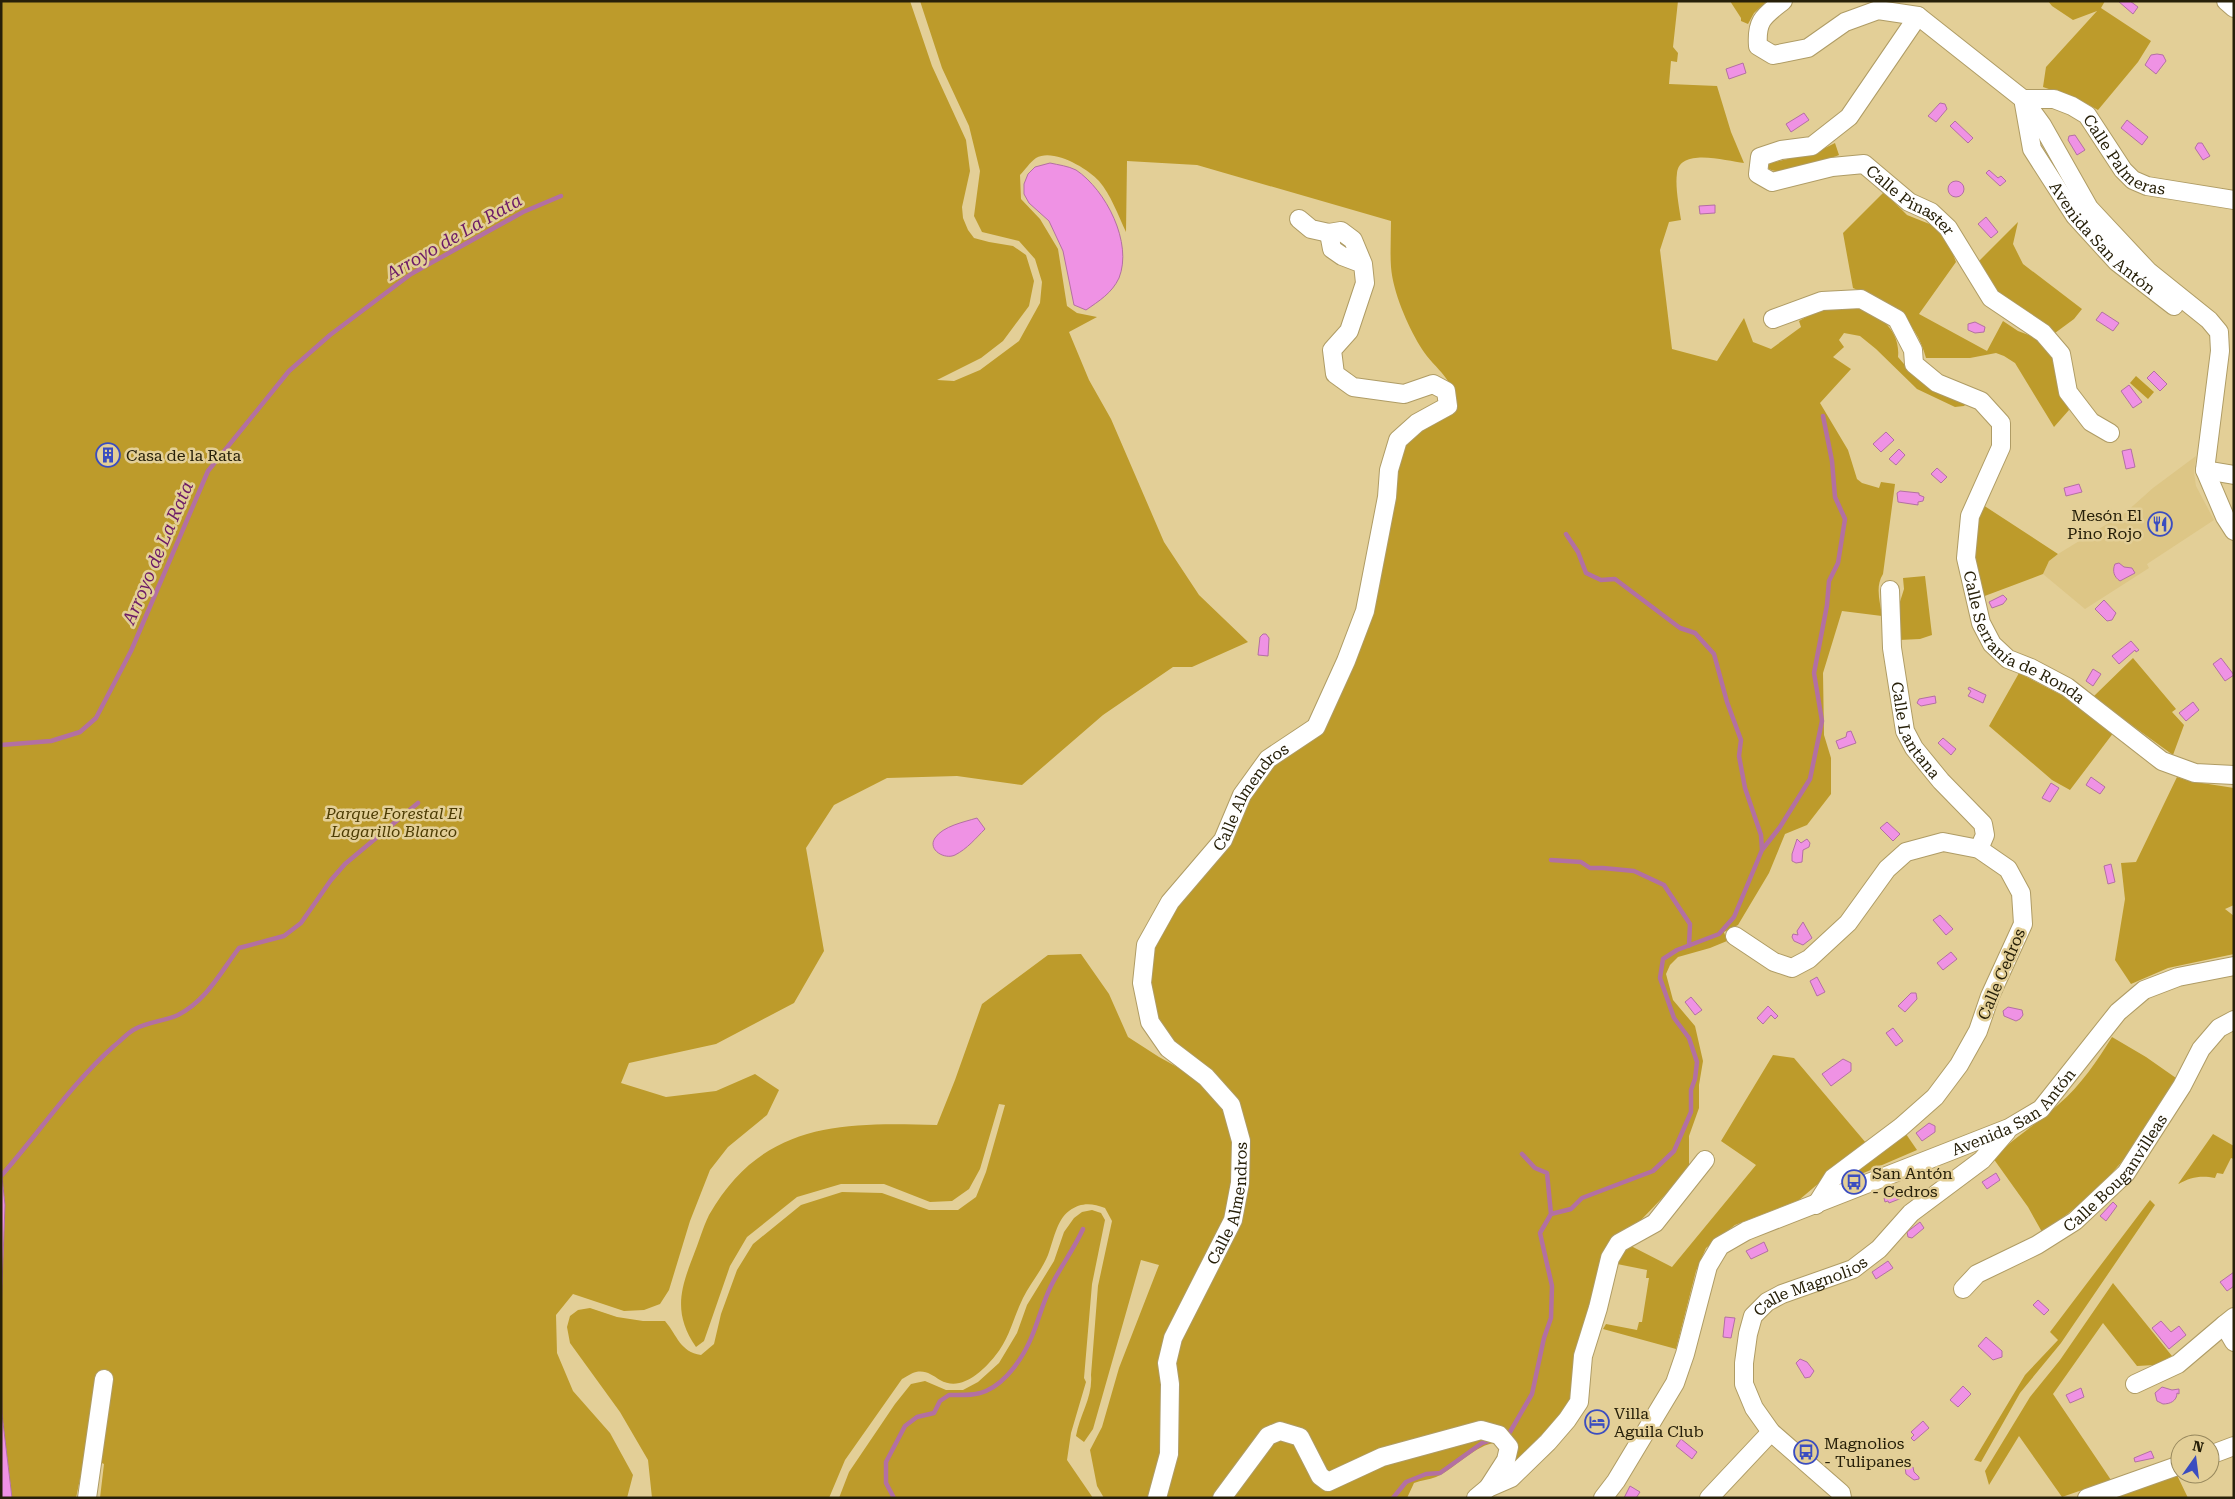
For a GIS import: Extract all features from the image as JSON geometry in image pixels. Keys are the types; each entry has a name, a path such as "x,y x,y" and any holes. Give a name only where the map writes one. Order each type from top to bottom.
{"street":[{"name":"Avenida San Antón","path":"1783,1 1765,16 1757,30 1758,46 1773,55 1808,48 1845,22 1878,10 1918,16 2023,99 2042,125 2089,208 2148,271 2210,320 2219,332 2220,351 2205,470"},
{"path":"2226,1 2234,8"},
{"name":"Calle Pinaster","path":"1918,16 1849,117 1812,146 1781,150 1760,157 1758,174 1772,182 1832,166 1864,164 1909,202 1930,212 1948,228 1991,298 2043,333 2061,354 2068,392 2091,422 2110,433"},
{"name":"Calle Palmeras","path":"2023,99 2054,99 2072,106 2087,115 2123,170 2133,180 2147,186 2234,200"},
{"name":"Calle Almendros","path":"1157,1498 1169,1454 1170,1384 1167,1363 1173,1338 1233,1220 1240,1183 1241,1141 1231,1105 1206,1077 1168,1048 1150,1022 1142,983 1146,945 1170,902 1223,840 1242,795 1268,759 1316,727 1346,661 1365,611 1387,497 1389,470 1398,440 1417,424 1448,406 1446,391 1433,384 1404,394 1354,387 1335,374 1332,350 1349,331 1365,283 1363,264 1342,256 1332,249 1329,233 1311,229 1299,219"},
{"name":"Calle Serranía de Ronda","path":"1773,319 1822,301 1861,299 1897,320 1913,350 1914,364 1937,384 1981,401 2001,423 2002,447 1970,516 1966,558 1981,623 1992,644 2008,659 2031,668 2067,687 2162,761 2196,773 2234,775"},
{"path":"2205,470 2234,475"},
{"path":"2205,470 2225,517 2234,531"},
{"name":"Calle Lantana","path":"1890,590 1892,648 1906,731 1914,748 1941,781 1983,824 1985,835 1979,849"},
{"name":"Calle Cedros","path":"1735,936 1774,962 1792,968 1809,959 1848,923 1887,869 1906,852 1943,842 1979,849 2008,869 2021,893 2023,924 1990,996 1978,1031 1959,1065 1935,1097 1901,1127 1833,1178 1816,1205"},
{"name":"Avenida San Antón","path":"1603,1498 1616,1481 1675,1383 1685,1354 1708,1266 1720,1246 1746,1231 2008,1128 2041,1108 2118,1012 2144,990 2178,977 2234,966"},
{"name":"Calle Bouganvilleas","path":"1962,1289 1977,1274 2038,1245 2076,1222 2126,1173 2182,1086 2201,1049 2219,1028 2234,1020"},
{"name":"Calle Magnolios","path":"1842,1498 1841,1493 1771,1432 1754,1408 1744,1384 1744,1363 1748,1334 1753,1316 1767,1302 1782,1294 1853,1269 1879,1249 1911,1213 1982,1160 2008,1128"},
{"path":"1482,1493 1510,1478 1548,1442 1579,1402 1583,1356 1598,1308 1610,1258 1619,1243 1655,1223 1705,1160"},
{"path":"2135,1384 2178,1364 2229,1321 2234,1342"},
{"path":"87,1498 104,1379"},
{"path":"1222,1498 1268,1436 1280,1431 1300,1437 1320,1476 1328,1482 1382,1457 1481,1430 1499,1435 1509,1447 1506,1460 1482,1493"},
{"path":"1709,1498 1771,1432"},
{"path":"2220,1451 2234,1446"},
{"path":"2087,1498 2170,1469"}],"shaded area":[{"path":"2118,1 2130,1 2138,7 2133,14"},
{"path":"2151,55 2163,55 2166,61 2156,74 2145,65"},
{"path":"1743,63 1746,73 1729,79 1726,69"},
{"path":"1940,103 1945,104 1947,109 1936,122 1928,116"},
{"path":"1804,113 1809,120 1791,132 1786,124"},
{"path":"2127,120 2148,137 2142,145 2121,128"},
{"path":"1955,121 1973,138 1968,143 1950,126"},
{"path":"2075,135 2085,150 2077,155 2068,140 2069,136"},
{"path":"2198,143 2202,143 2210,156 2203,160 2195,148"},
{"path":"1050,163 1076,170 1087,179 1106,204 1114,218 1119,234 1122,264 1119,278 1109,292 1086,310 1074,305 1063,251 1049,221 1029,203 1024,194 1024,184 1028,174 1035,167"},
{"path":"1989,170 1998,178 2001,176 2006,181 2000,186 1986,173"},
{"path":"1953,181 1959,181 1964,186 1962,195 1953,197 1948,192 1948,186"},
{"path":"1715,205 1715,213 1700,214 1699,206"},
{"path":"1986,217 1998,232 1991,238 1978,224"},
{"path":"2102,312 2119,323 2113,331 2096,320"},
{"path":"1975,322 1985,327 1984,332 1975,333 1968,330 1968,324"},
{"path":"2154,371 2167,384 2160,391 2147,378"},
{"path":"2129,385 2142,402 2133,408 2121,391"},
{"path":"1886,432 1894,440 1881,452 1873,444"},
{"path":"1899,449 1905,455 1896,465 1889,459"},
{"path":"2131,449 2135,467 2126,469 2122,451"},
{"path":"2196,456 2194,472 2196,486 2214,520 2147,564 2149,568 2085,609 2043,574 2049,561 2058,554 2125,513 2153,488"},
{"path":"1937,468 1947,477 1941,483 1931,474"},
{"path":"2079,484 2082,492 2066,496 2064,488"},
{"path":"1900,491 1919,493 1919,495 1924,497 1923,501 1918,502 1918,505 1898,502 1897,493"},
{"path":"2119,563 2124,567 2132,568 2135,573 2120,581 2116,578 2114,571 2115,564"},
{"path":"2003,595 2007,599 2003,604 1992,608 1989,602"},
{"path":"2104,600 2116,613 2112,620 2107,621 2095,609"},
{"path":"1266,634 1269,638 1268,656 1258,655 1260,637"},
{"path":"2131,641 2139,650 2136,652 2135,650 2119,664 2112,656"},
{"path":"2221,658 2234,675 2225,681 2213,664"},
{"path":"2093,669 2101,674 2093,686 2086,681"},
{"path":"1969,687 1986,695 1983,703 1968,696 1971,691 1968,689"},
{"path":"1935,696 1936,703 1921,706 1917,703 1919,699"},
{"path":"2193,702 2199,710 2186,721 2179,713"},
{"path":"1851,731 1856,743 1839,749 1836,741 1846,737 1847,732"},
{"path":"1943,738 1956,749 1951,755 1938,743"},
{"path":"2091,777 2105,787 2100,794 2086,785"},
{"path":"2051,783 2059,788 2050,802 2042,798"},
{"path":"977,818 985,829 963,850 955,855 947,856 935,850 933,842 943,830"},
{"path":"1887,822 1900,834 1893,841 1880,828"},
{"path":"1797,839 1801,843 1807,839 1810,843 1809,847 1803,850 1802,862 1796,863 1792,861 1792,854"},
{"path":"2111,864 2115,882 2108,884 2104,866"},
{"path":"1940,915 1953,929 1946,935 1933,920"},
{"path":"1803,922 1812,938 1803,945 1794,941 1792,937 1793,934 1798,935 1797,931"},
{"path":"1951,952 1957,959 1943,970 1937,963"},
{"path":"1817,977 1825,992 1817,996 1810,981"},
{"path":"1911,993 1916,993 1917,999 1905,1012 1898,1006"},
{"path":"1691,997 1702,1010 1695,1015 1685,1002"},
{"path":"1768,1006 1778,1016 1775,1019 1771,1015 1763,1024 1757,1018"},
{"path":"2008,1007 2022,1010 2023,1015 2016,1021 2004,1016 2003,1011"},
{"path":"1893,1028 1903,1041 1896,1046 1886,1033"},
{"path":"1843,1059 1851,1063 1851,1071 1831,1086 1822,1074"},
{"path":"1929,1123 1935,1126 1935,1132 1922,1141 1916,1133"},
{"path":"1,1167 5,1205 1,1313"},
{"path":"1996,1173 2000,1180 1987,1189 1982,1182"},
{"path":"1903,1188 1907,1196 1889,1203 1888,1201 1885,1202 1884,1198 1887,1197 1886,1195"},
{"path":"2113,1202 2117,1206 2106,1221 2100,1216"},
{"path":"1920,1222 1924,1228 1912,1238 1908,1237 1907,1232"},
{"path":"1764,1242 1768,1251 1751,1259 1746,1251"},
{"path":"1888,1261 1893,1268 1876,1279 1872,1272"},
{"path":"2234,1272 2234,1286 2227,1291 2220,1282"},
{"path":"2038,1300 2049,1310 2044,1315 2033,1305"},
{"path":"1725,1317 1735,1318 1731,1338 1723,1337"},
{"path":"2161,1321 2171,1332 2179,1326 2186,1335 2169,1349 2152,1328"},
{"path":"1986,1337 2002,1351 2002,1357 1993,1360 1978,1346"},
{"path":"1800,1359 1807,1362 1814,1371 1810,1377 1805,1378 1796,1363"},
{"path":"1,1360 2,1414 12,1498 1,1498"},
{"path":"1963,1386 1971,1394 1958,1407 1950,1400"},
{"path":"2162,1387 2172,1390 2179,1389 2179,1394 2177,1393 2173,1402 2163,1404 2157,1401 2155,1393"},
{"path":"2081,1388 2084,1397 2070,1403 2066,1395"},
{"path":"1923,1421 1929,1428 1914,1441 1911,1438 1914,1435 1911,1432"},
{"path":"1681,1439 1697,1452 1692,1459 1676,1446"},
{"path":"2151,1451 2154,1458 2135,1462 2134,1458"},
{"path":"1908,1465 1913,1467 1919,1479 1914,1480 1906,1474 1905,1467"},
{"path":"1630,1486 1640,1492 1636,1498 1624,1498"}],"green space":[{"name":"Parque Forestal El Lagarillo Blanco","path":"1,1 910,1 932,66 966,140 970,171 962,207 963,218 968,230 974,238 1013,246 1026,255 1034,281 1029,306 1003,341 981,358 937,380 954,381 980,370 1019,341 1040,303 1042,282 1035,259 1019,241 982,232 974,216 980,171 969,126 942,68 920,1 1678,1 1673,47 1678,53 1677,62 1671,61 1669,84 1717,86 1731,132 1744,163 1716,158 1695,158 1686,160 1680,165 1676,184 1681,220 1669,222 1660,250 1672,349 1717,361 1744,318 1753,342 1771,349 1801,327 1799,321 1831,307 1851,306 1870,312 1885,323 1896,338 1898,357 1920,380 1937,391 1966,404 1955,407 1917,389 1860,336 1844,333 1839,340 1844,347 1833,357 1851,369 1820,403 1848,450 1857,479 1862,483 1879,488 1881,482 1895,484 1883,574 1879,584 1882,616 1842,611 1823,673 1824,735 1831,758 1831,794 1807,825 1785,834 1769,873 1738,925 1724,932 1727,941 1678,957 1670,965 1666,974 1673,1000 1695,1026 1703,1061 1699,1085 1699,1108 1689,1136 1689,1170 1641,1220 1622,1233 1569,1407 1527,1454 1503,1476 1502,1428 1334,1472 1325,1470 1275,1425 1215,1498 1164,1498 1176,1351 1237,1225 1242,1119 1170,1042 1154,1019 1148,982 1152,943 1264,771 1300,748 1321,728 1373,601 1403,443 1420,428 1452,413 1454,402 1450,385 1420,346 1410,328 1398,297 1391,267 1391,221 1197,165 1127,161 1126,232 1107,192 1094,176 1078,165 1060,157 1043,156 1036,158 1020,175 1021,199 1040,219 1058,249 1067,306 1077,313 1097,317 1069,332 1089,380 1111,419 1164,542 1199,595 1248,642 1192,667 1173,667 1103,715 1022,785 957,776 887,778 834,805 806,848 824,951 794,1003 716,1044 629,1063 621,1083 666,1097 716,1091 755,1074 779,1090 767,1115 728,1147 710,1170 690,1221 669,1290 660,1304 644,1310 624,1311 573,1294 556,1315 557,1353 573,1391 610,1433 633,1475 627,1498 100,1498 104,1464 85,1455 76,1498 12,1498 2,1414 1,1313 5,1205 1,1167"},
{"path":"1730,1 1767,1 1754,13 1748,24 1741,21"},
{"path":"2048,1 2105,1 2101,8 2151,41 2138,62 2098,110 2078,99 2043,87 2046,67 2097,11 2073,20 2052,6"},
{"path":"1835,143 1839,155 1814,164 1784,171 1769,169 1767,166 1771,163 1817,152"},
{"path":"1884,192 1907,215 1932,225 1946,236 1956,262 1919,314 1987,351 2003,321 2018,331 2037,338 2051,355 2062,395 2069,410 2054,427 2015,363 1996,353 1970,358 1926,358 1915,332 1899,313 1853,288 1843,233"},
{"path":"2018,222 2013,244 2023,264 2082,309 2074,319 2055,333 2045,323 2001,296 1979,261"},
{"path":"2136,376 2154,392 2148,399 2130,383"},
{"path":"1983,505 2058,554 2049,561 2043,574 1982,597 1978,580 1975,528"},
{"path":"1925,576 1932,635 1920,639 1899,640 1898,608 1904,589 1903,578"},
{"path":"2133,658 2176,709 2172,712 2184,725 2173,755 2093,697"},
{"path":"2019,673 2069,699 2114,732 2070,790 2052,780 1989,726"},
{"path":"2177,777 2189,781 2234,788 2234,905 2225,909 2234,916 2234,954 2168,968 2131,984 2115,960 2125,899 2121,863 2136,862"},
{"path":"1081,954 1109,994 1128,1037 1159,1057 1208,1084 1229,1111 1236,1140 1230,1211 1178,1315 1165,1444 1151,1498 1104,1498 1097,1486 1090,1450 1102,1427 1119,1368 1159,1265 1141,1260 1093,1429 1084,1442 1076,1436 1090,1391 1098,1286 1112,1221 1105,1208 1087,1204 1073,1208 1061,1219 1048,1255 1023,1298 1008,1335 990,1362 977,1374 956,1384 948,1383 929,1373 923,1372 914,1373 902,1379 845,1460 829,1498 652,1498 648,1460 620,1412 570,1343 567,1327 570,1316 578,1310 590,1308 617,1317 643,1321 665,1321 684,1347 701,1355 714,1344 721,1314 737,1270 753,1244 801,1205 842,1192 882,1193 929,1210 958,1210 976,1197 986,1172 1005,1105 999,1104 980,1169 969,1189 952,1201 930,1202 884,1184 841,1184 797,1197 747,1237 730,1266 704,1341 696,1347 689,1335 684,1323 681,1301 682,1290 689,1267 709,1215 730,1184 753,1161 779,1145 807,1134 837,1128 868,1125 937,1125 982,1004 1048,955"},
{"path":"2112,1037 2176,1078 2149,1124 2120,1164 2085,1200 2042,1232 2028,1207 1993,1158 2067,1097 2088,1072"},
{"path":"1773,1055 1794,1058 1866,1143 1799,1200 1735,1225 1706,1248 1696,1271 1676,1349 1603,1329 1606,1324 1637,1330 1639,1322 1642,1322 1649,1278 1646,1278 1647,1270 1617,1264 1623,1253 1631,1246 1672,1267 1756,1165 1721,1141"},
{"path":"1906,1134 1917,1150 1845,1181"},
{"path":"2213,1134 2234,1146 2234,1159 2231,1158 2223,1174 2217,1173 2215,1178 2196,1177 2178,1184"},
{"path":"2150,1200 2155,1205 2061,1343 2020,1393 1981,1462 1974,1460 2025,1375 2058,1340 2050,1332"},
{"path":"1092,1210 1101,1213 1105,1220 1092,1284 1084,1378 1086,1382 1071,1433 1067,1460 1093,1498 839,1498 849,1472 895,1404 911,1384 925,1381 946,1390 963,1390 978,1382 999,1363 1017,1333 1027,1305 1054,1261 1064,1232 1074,1218 1082,1212"},
{"path":"2113,1283 2172,1356 2155,1365 2137,1366 2103,1323 2053,1394 2111,1480 2062,1497 2019,1436 1989,1485 1985,1471 2030,1397 2060,1360"},
{"path":"1470,1436 1498,1443 1483,1446 1436,1477 1414,1483 1407,1498 1227,1498 1270,1439 1291,1439 1316,1484 1367,1470"},
{"path":"2170,1477 2170,1484 2181,1484 2188,1498 2118,1498 2117,1496"}],"waterway":[{"name":"Arroyo de La Rata","path":"1,745 51,741 80,732 96,718 131,651 208,471 289,371 330,335 411,274 523,212 561,196"},
{"path":"1510,1432 1532,1394 1544,1338 1551,1318 1552,1286 1540,1233 1551,1214 1571,1209 1582,1198 1653,1171 1674,1151 1691,1112 1691,1090 1695,1079 1697,1062 1689,1038 1674,1018 1660,978 1663,959 1677,950 1719,934 1734,917 1762,850 1780,827 1810,779 1822,721 1814,673 1827,605 1829,581 1838,563 1845,519 1835,497 1832,461 1823,416"},
{"path":"1566,534 1578,552 1586,573 1601,580 1615,579 1680,628 1695,633 1714,654 1727,702 1741,740 1739,756 1745,788 1761,835 1762,850"},
{"path":"1,1176 69,1092 114,1046 135,1029 178,1015 197,1002 239,948 284,936 301,923 331,880 345,864 418,803"},
{"path":"1551,860 1581,862 1590,868 1634,871 1664,885 1690,924 1689,946"},
{"path":"1522,1154 1535,1168 1547,1173 1551,1214"},
{"path":"894,1498 886,1483 886,1462 905,1426 917,1417 934,1413 940,1401 949,1395 982,1393 994,1387 1008,1375 1029,1344 1051,1286 1083,1229"},
{"path":"1393,1498 1406,1482 1426,1474 1440,1473 1482,1443 1491,1440"}],"place":[{"name":"Casa de la Rata","path":"108,455"},
{"name":"Mesón El Pino Rojo","path":"2160,524"},
{"name":"San Antón - Cedros","path":"1854,1182"},
{"name":"Villa Aguila Club","path":"1597,1422"},
{"name":"Magnolios - Tulipanes","path":"1806,1452"}]}
